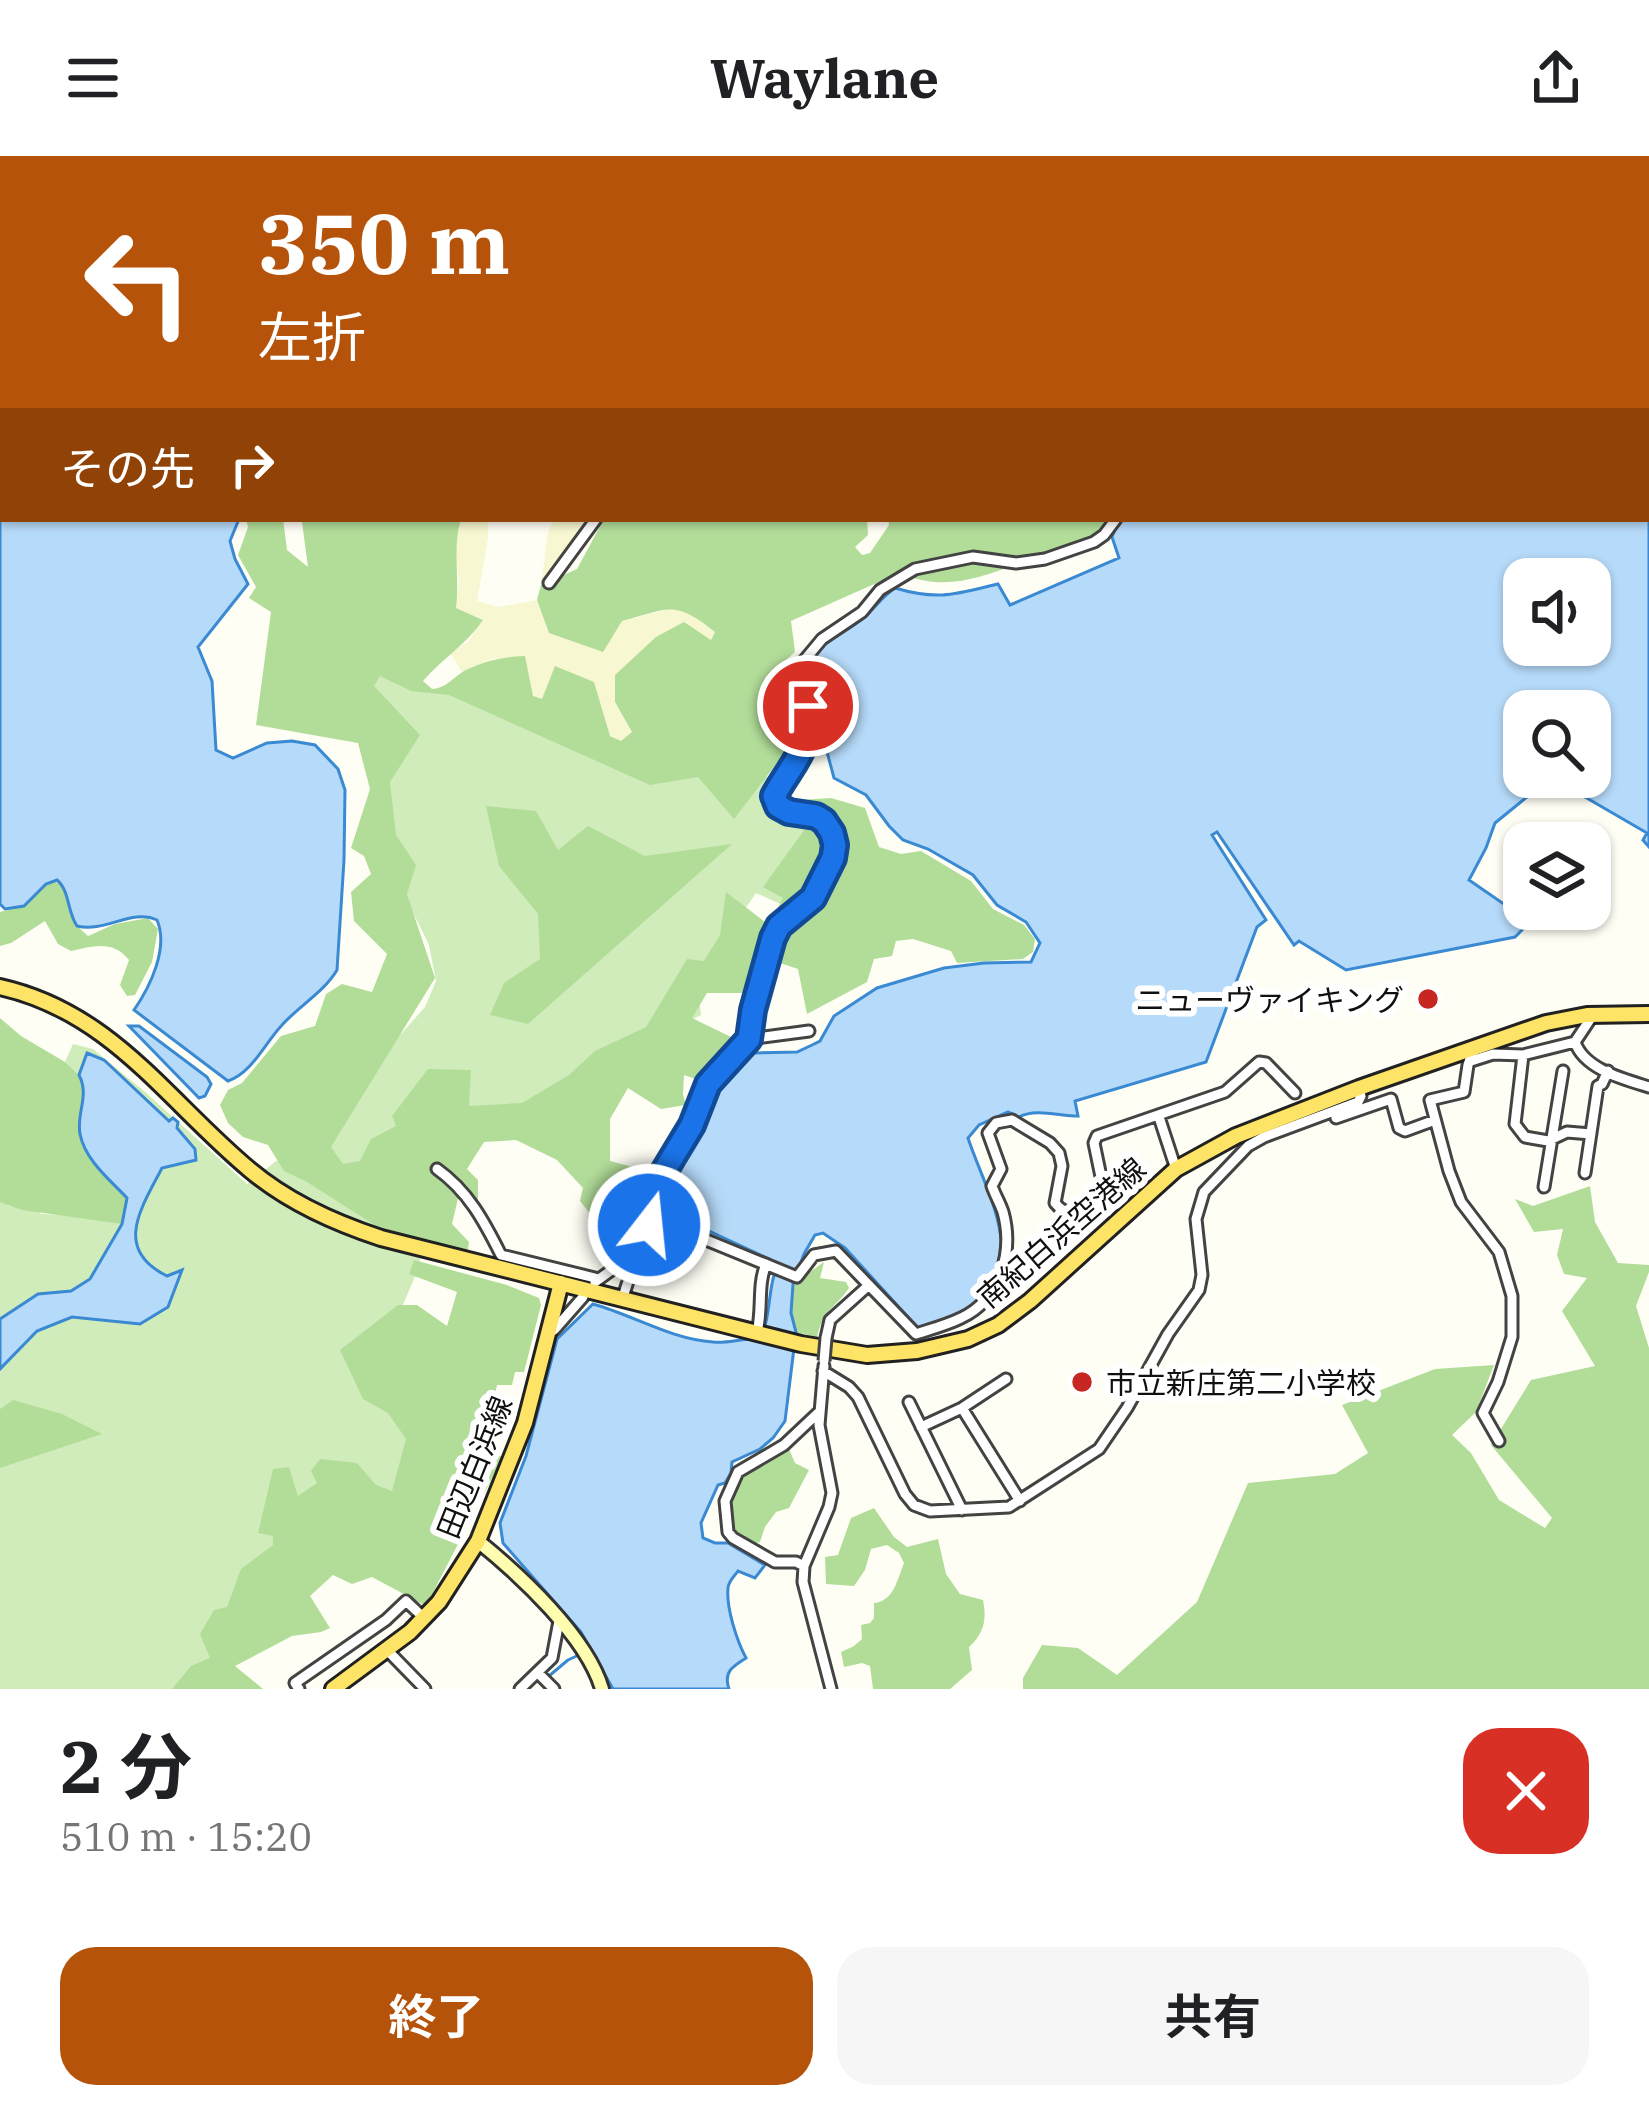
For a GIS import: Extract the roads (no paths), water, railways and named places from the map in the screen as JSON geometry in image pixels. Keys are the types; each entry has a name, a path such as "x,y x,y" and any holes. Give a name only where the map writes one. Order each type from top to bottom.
{"main road":[{"name":"南紀白浜空港線","path":"0,987 76,1015 124,1051 254,1174 347,1227 496,1261 801,1344 867,1355 941,1347 988,1330 1030,1301 1176,1169 1236,1136 1554,1021 1649,1014"},
{"name":"田辺白浜線","path":"333,1689 424,1618 478,1541 525,1424 561,1282"}],"street":[{"path":"549,583 594,522"},
{"path":"654,1221 651,1213 663,1173 692,1125 708,1084 749,1039 773,938 779,926 813,898 833,858 835,845 824,821 789,812 778,806 774,796 799,761 806,740 809,718 802,663 822,639 914,568 973,557 1046,560 1094,542 1114,522"},
{"path":"1499,1441 1484,1413 1512,1337 1512,1296 1499,1252 1461,1202 1430,1100 1464,1092 1473,1054 1523,1055 1575,1042 1593,1015"},
{"path":"1554,1021 1587,1063 1649,1087"},
{"path":"749,1039 809,1031"},
{"path":"1523,1055 1515,1124 1526,1137 1548,1141 1568,1132 1591,1134"},
{"path":"654,1221 796,1277 814,1255 836,1251 916,1334 966,1317 1001,1275 1006,1250 1003,1212 992,1188 1001,1169 988,1133 999,1121 1016,1121 1054,1147 1062,1166 1055,1203 1074,1215 1105,1196 1095,1137 1225,1092 1261,1061 1295,1093"},
{"path":"1544,1187 1563,1071"},
{"path":"1585,1173 1598,1086 1608,1071"},
{"path":"824,1366 858,1397 914,1505 930,1511 1009,1507 1087,1459 1111,1435 1198,1290 1202,1275 1196,1219 1204,1192 1248,1146 1358,1102 1359,1088"},
{"path":"1314,1118 1334,1118 1391,1099 1405,1131 1435,1120"},
{"path":"1159,1117 1176,1169"},
{"path":"436,1168 470,1199 496,1261 597,1281 638,1252"},
{"path":"623,1298 654,1221"},
{"path":"759,1333 760,1286 766,1264"},
{"path":"831,1689 803,1582 804,1566 832,1493 818,1413 830,1320 869,1285"},
{"path":"550,1330 583,1297"},
{"path":"921,1427 962,1408 1006,1379"},
{"path":"909,1402 962,1510"},
{"path":"962,1408 1020,1501"},
{"path":"804,1566 775,1562 733,1538 728,1532 725,1501 738,1472 784,1445 818,1413"},
{"path":"478,1541 509,1566 575,1639 600,1683"},
{"path":"299,1689 295,1683 406,1601 424,1618"},
{"path":"520,1689 546,1683 559,1621"},
{"path":"386,1650 425,1689"}],"water":[{"path":"0,522 238,522 230,541 248,584 198,647 212,681 216,750 233,758 267,743 292,741 315,745 338,769 345,790 337,970 282,1025 251,1065 228,1081 134,1010 159,955 157,920 138,917 77,926 57,880 46,884 24,906 5,909 0,904"},
{"path":"1118,522 1649,522 1649,847 1643,840 1647,833 1587,798 1611,798 1611,690 1503,690 1503,798 1526,798 1495,823 1469,880 1503,903 1503,930 1522,930 1515,937 1346,970 1299,941 1294,945 1217,832 1212,835 1266,920 1257,927 1206,1062 1075,1101 1078,1116 1040,1113 1019,1117 1008,1112 979,1125 968,1138 994,1207 1001,1252 997,1274 985,1293 953,1316 918,1328 845,1248 823,1233 815,1235 793,1284 791,1313 796,1332 785,1421 760,1449 732,1462 731,1473 718,1485 701,1523 703,1538 728,1543 765,1565 755,1578 738,1571 729,1585 730,1614 746,1658 728,1674 729,1689 613,1689 581,1632 503,1543 500,1523 526,1456 557,1339 593,1304 697,1340 760,1340 774,1275 781,1276 784,1266 666,1211 704,1102 719,1079 753,1053 797,1052 820,1041 834,1016 877,988 944,968 1031,962 1040,943 1026,922 997,905 973,875 903,840 866,795 834,778 806,674 809,663 895,588 936,595 998,584 1010,605 1119,558 1112,537"},
{"path":"129,1026 139,1026 207,1077 211,1084 205,1096 199,1098"},
{"path":"87,1053 104,1060 169,1121 178,1122 177,1128 195,1149 196,1160 162,1168 136,1226 140,1253 150,1265 167,1276 182,1270 168,1307 140,1324 72,1317 37,1331 0,1369 0,1319 38,1294 71,1291 90,1279 122,1224 127,1198 93,1161 80,1134 83,1090 79,1075"}],"waterway":[{"path":"549,1676 581,1654"}],"place":[{"name":"ニューヴァイキング","path":"1428,999"},
{"name":"市立新庄第二小学校","path":"1082,1382"}]}
